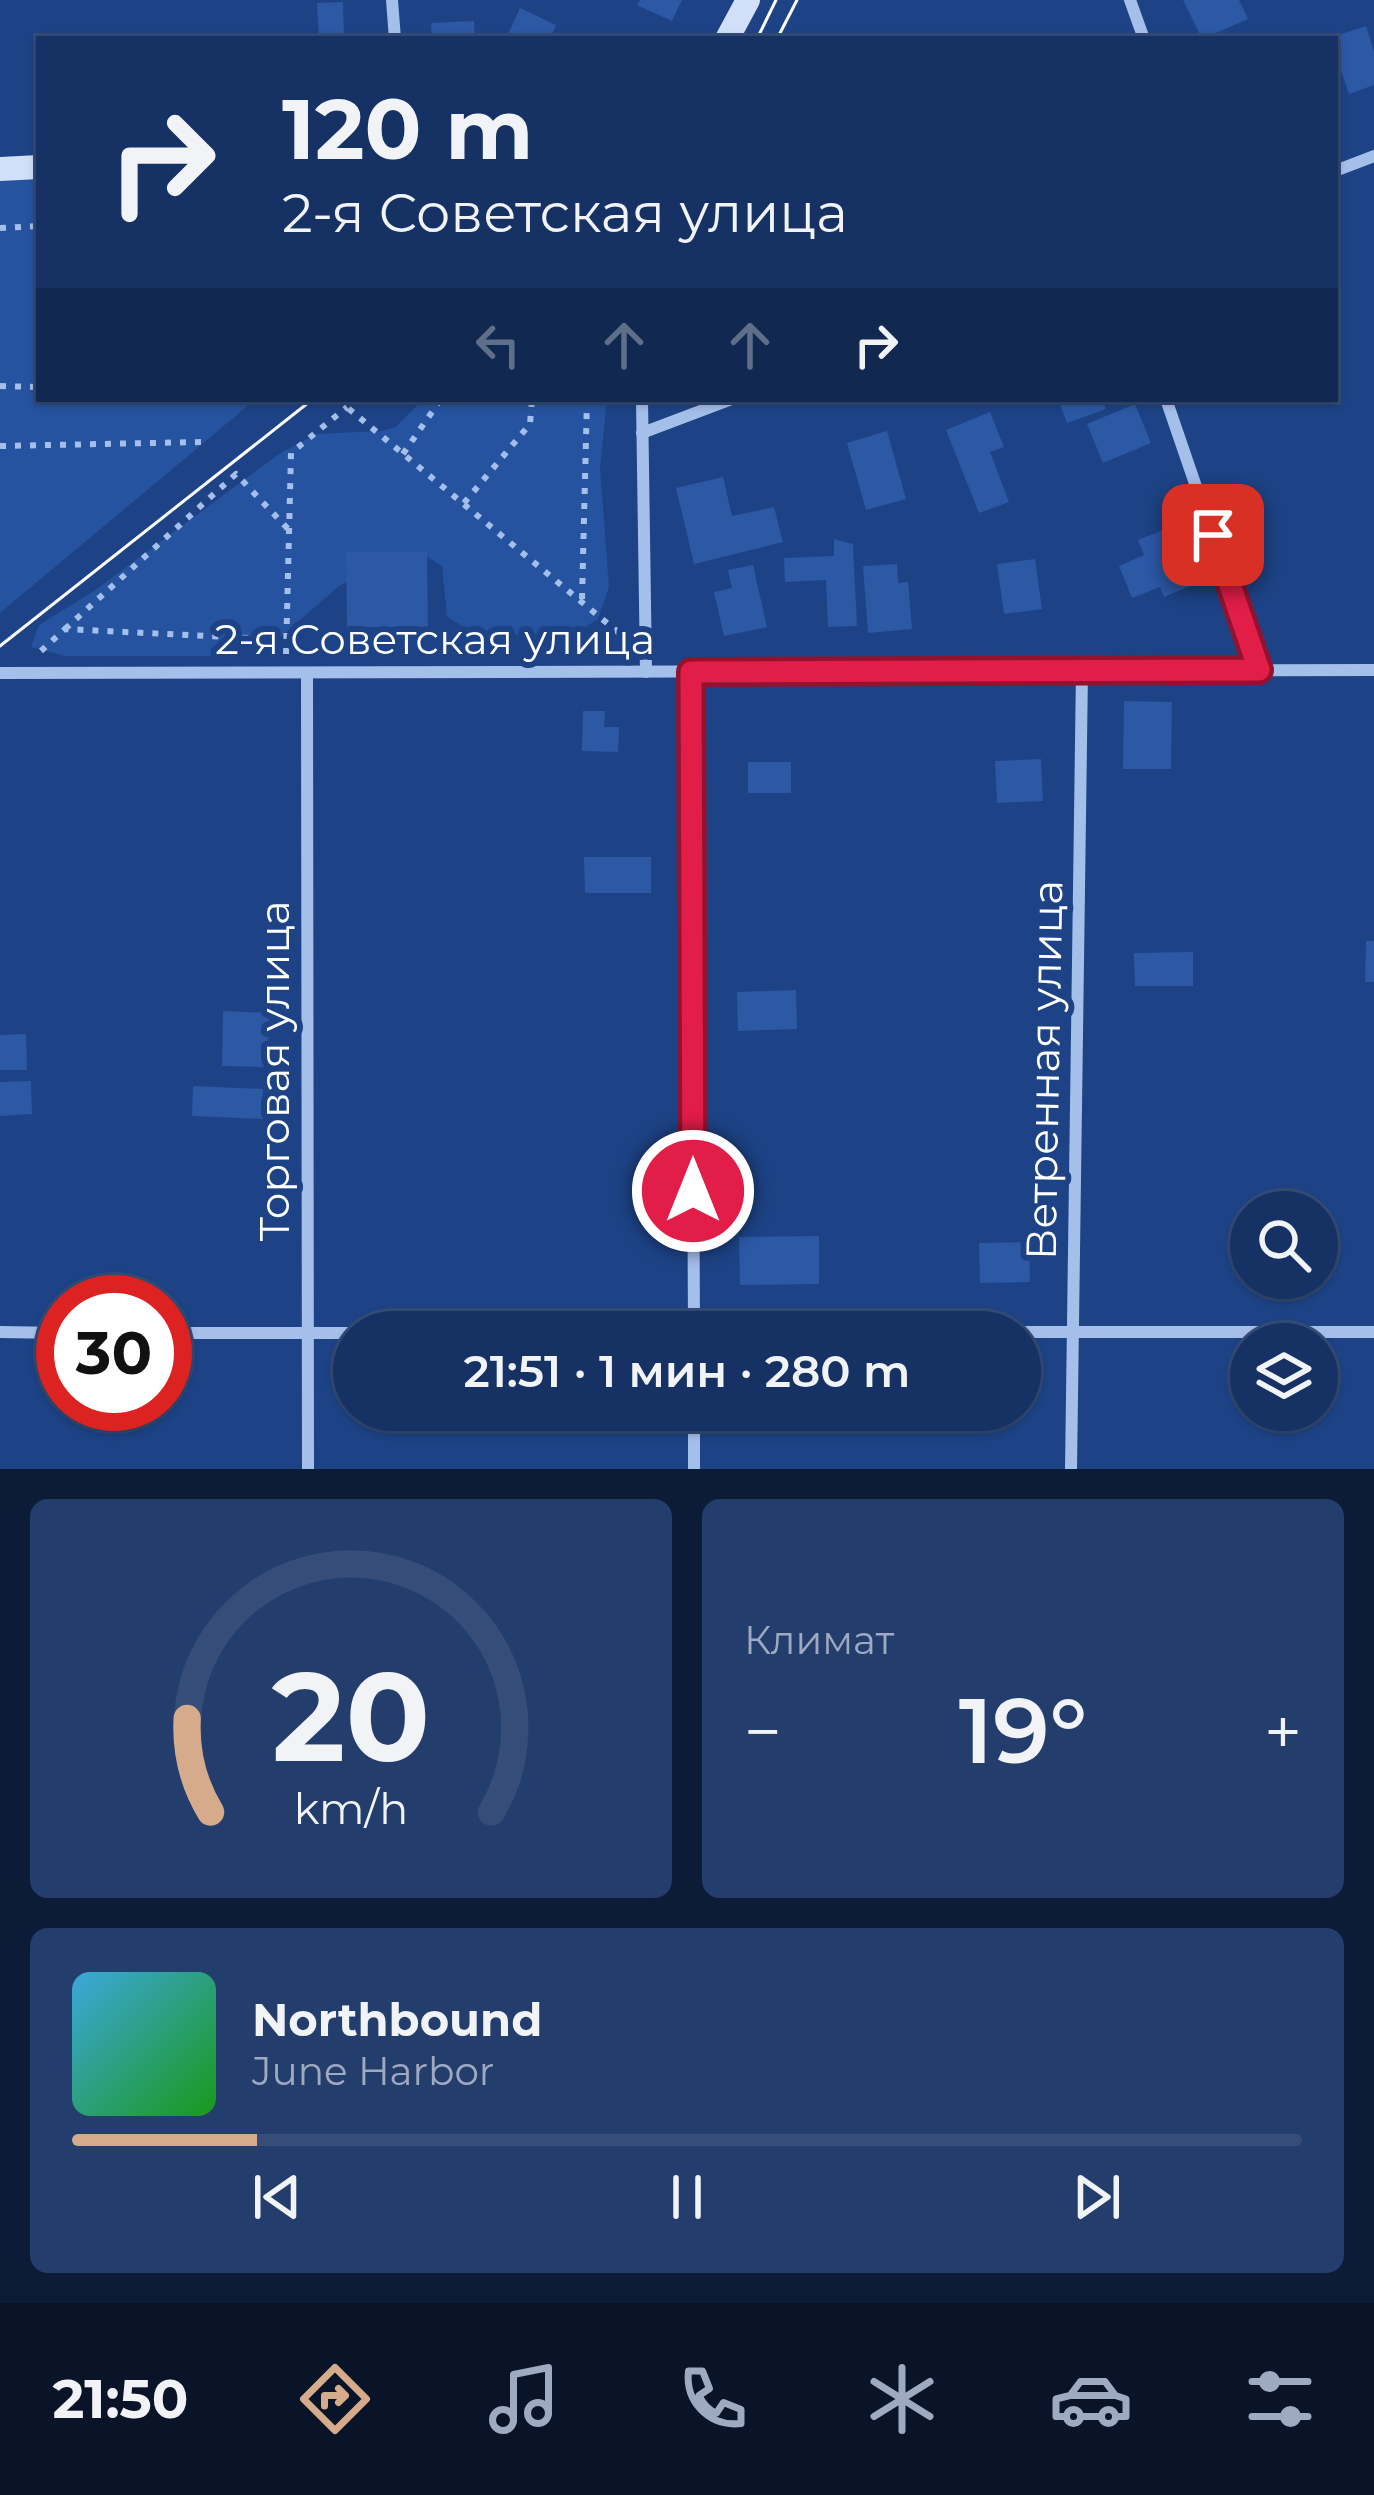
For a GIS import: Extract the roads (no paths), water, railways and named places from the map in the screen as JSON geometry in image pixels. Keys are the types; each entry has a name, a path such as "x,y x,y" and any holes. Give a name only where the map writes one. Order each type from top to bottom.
{"main road":[{"path":"731,32 748,0"},
{"path":"0,169 36,167"}],"street":[{"path":"392,0 394,36"},
{"path":"1130,0 1143,36"},
{"path":"1338,170 1374,156"},
{"path":"642,402 646,672"},
{"path":"642,433 723,402"},
{"path":"1167,402 1259,670"},
{"name":"2-я Советская улица","path":"0,674 1374,670"},
{"name":"Ветренная улица","path":"1071,1469 1082,671"},
{"path":"691,672 694,1311"},
{"name":"Торговая улица","path":"307,673 308,1469"},
{"path":"0,1332 36,1333"},
{"path":"1041,1332 1374,1332"},
{"path":"192,1333 333,1334"},
{"path":"694,1431 694,1469"}],"tram line":[{"path":"758,36 776,0"},
{"path":"779,36 797,0"},
{"path":"0,646 309,402"}]}
